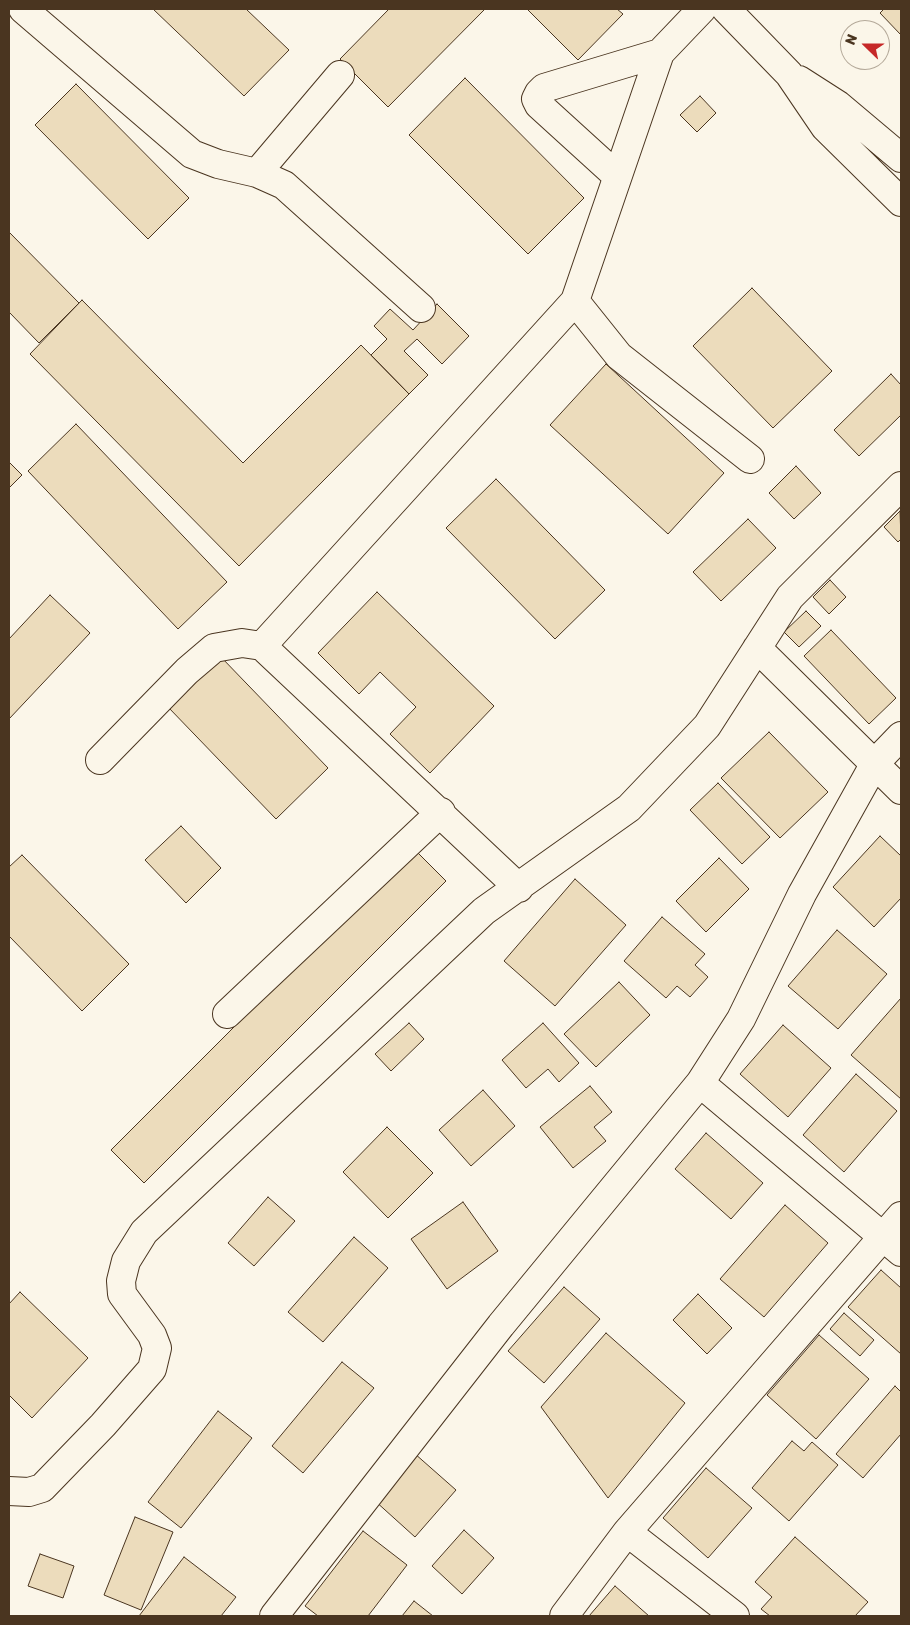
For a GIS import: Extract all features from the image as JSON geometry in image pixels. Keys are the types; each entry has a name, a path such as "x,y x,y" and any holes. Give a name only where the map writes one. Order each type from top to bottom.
{"street":[{"path":"23,9 192,154 218,164 257,173 284,185 421,308"},
{"path":"262,646 575,301 660,53 702,9"},
{"path":"726,9 789,74 826,127 901,202"},
{"path":"618,176 539,105 536,99 544,88 660,53"},
{"path":"789,74 838,105 901,158"},
{"path":"257,173 340,75"},
{"path":"575,301 619,356 750,459"},
{"path":"9,1491 28,1492 42,1488 49,1483 104,1425 152,1369 157,1348 152,1335 122,1294 121,1281 126,1261 144,1232 484,911 519,888 629,808 707,726 790,597 901,486"},
{"path":"100,760 188,671 214,648 242,643 262,646 441,812 519,888"},
{"path":"757,648 901,790"},
{"path":"274,1616 501,1326 700,1084 741,1019 802,894 875,763 901,736"},
{"path":"227,1014 441,812"},
{"path":"700,1084 892,1244"},
{"path":"564,1616 627,1532 892,1244 901,1216"},
{"path":"627,1532 735,1616"}],"building":[{"path":"153,9 246,9 289,50 244,96"},
{"path":"389,9 485,9 388,107 340,59"},
{"path":"527,9 617,9 623,14 578,60"},
{"path":"884,9 901,9 901,35 890,23 890,20 887,20 880,13"},
{"path":"465,78 584,198 528,254 409,135"},
{"path":"76,84 189,198 148,239 35,125"},
{"path":"700,96 716,113 697,132 680,115"},
{"path":"9,232 79,303 39,343 9,312"},
{"path":"752,288 832,371 773,428 693,346"},
{"path":"82,300 243,463 361,345 409,394 239,566 30,354"},
{"path":"437,304 469,336 442,364 417,339 404,351 428,375 409,394 371,355 387,339 374,326 390,309 413,330"},
{"path":"606,364 724,473 668,534 550,425"},
{"path":"891,374 901,385 901,415 859,456 834,430"},
{"path":"76,424 227,582 178,629 28,471"},
{"path":"9,462 22,475 9,488"},
{"path":"796,466 821,493 794,519 769,493"},
{"path":"496,479 605,590 555,639 446,528"},
{"path":"900,511 901,539 898,542 884,527"},
{"path":"748,519 776,548 721,601 693,572"},
{"path":"830,580 846,597 829,614 813,597"},
{"path":"377,592 494,706 430,773 390,734 416,707 380,672 359,694 318,653"},
{"path":"50,595 90,633 9,719 9,639"},
{"path":"806,611 821,626 799,647 784,632"},
{"path":"831,630 896,698 869,724 804,656"},
{"path":"220,656 328,768 276,819 168,707"},
{"path":"769,732 828,792 780,838 721,778"},
{"path":"718,783 770,837 742,864 690,810"},
{"path":"181,826 221,868 186,903 145,860"},
{"path":"880,836 901,856 901,898 874,927 833,887"},
{"path":"413,848 446,881 144,1183 111,1150"},
{"path":"22,855 129,964 82,1011 9,936 9,867"},
{"path":"719,858 749,889 706,932 676,901"},
{"path":"575,879 626,925 555,1006 504,961"},
{"path":"662,917 705,954 695,965 708,977 690,997 677,986 666,998 624,961"},
{"path":"837,930 887,974 838,1029 788,986"},
{"path":"619,982 650,1015 596,1067 564,1034"},
{"path":"901,998 901,1099 851,1055"},
{"path":"409,1023 424,1039 391,1071 375,1054"},
{"path":"543,1023 579,1063 559,1082 548,1069 526,1088 502,1060"},
{"path":"783,1025 831,1068 788,1117 740,1074"},
{"path":"856,1074 897,1111 844,1172 803,1135"},
{"path":"590,1086 612,1112 594,1127 606,1141 573,1168 540,1127"},
{"path":"483,1090 515,1126 471,1166 439,1130"},
{"path":"387,1127 433,1173 388,1218 343,1172"},
{"path":"706,1133 763,1183 731,1219 675,1169"},
{"path":"268,1197 295,1221 254,1266 228,1243"},
{"path":"463,1202 498,1251 447,1289 411,1239"},
{"path":"785,1205 828,1243 764,1317 720,1279"},
{"path":"354,1237 388,1268 323,1342 288,1312"},
{"path":"881,1270 901,1288 901,1354 848,1307"},
{"path":"564,1287 600,1319 544,1383 508,1351"},
{"path":"20,1292 88,1358 32,1418 9,1395 9,1304"},
{"path":"698,1294 732,1328 707,1354 673,1320"},
{"path":"844,1313 874,1340 860,1356 830,1329"},
{"path":"606,1333 685,1403 608,1498 541,1407"},
{"path":"819,1335 869,1379 816,1439 767,1395"},
{"path":"342,1362 374,1388 303,1473 272,1446"},
{"path":"895,1386 901,1392 901,1434 863,1478 836,1454"},
{"path":"218,1411 252,1438 181,1528 148,1502"},
{"path":"792,1441 804,1451 812,1442 838,1465 789,1521 752,1488"},
{"path":"414,1453 456,1490 415,1537 374,1500"},
{"path":"706,1468 752,1508 708,1558 663,1518"},
{"path":"135,1517 173,1532 141,1610 104,1595"},
{"path":"464,1530 494,1558 462,1594 432,1566"},
{"path":"363,1531 407,1565 368,1616 318,1616 305,1606"},
{"path":"795,1537 868,1602 855,1616 770,1616 761,1609 772,1597 755,1582"},
{"path":"40,1554 74,1566 63,1598 28,1586"},
{"path":"184,1557 236,1597 221,1616 139,1616"},
{"path":"615,1586 649,1616 589,1616"},
{"path":"414,1601 433,1616 402,1616"}]}
